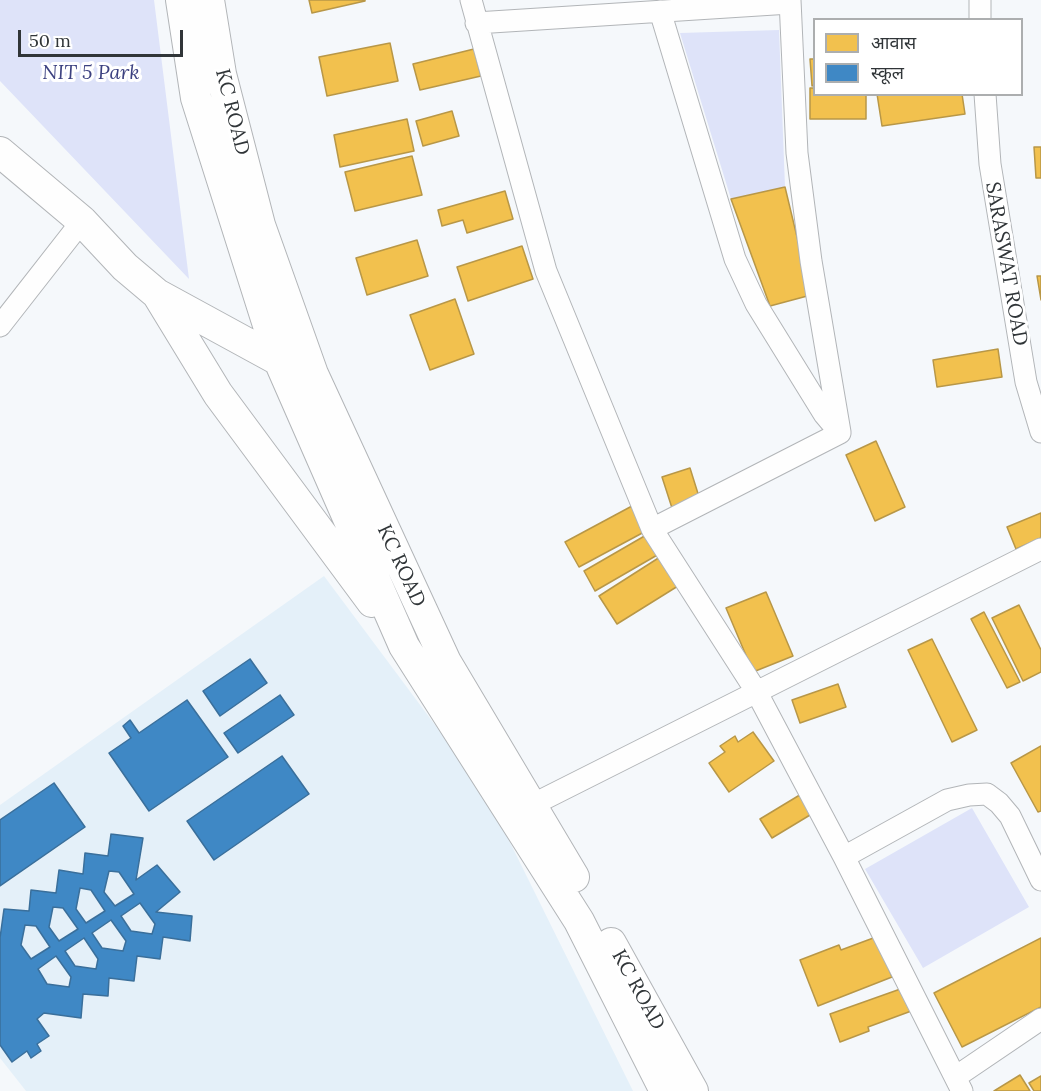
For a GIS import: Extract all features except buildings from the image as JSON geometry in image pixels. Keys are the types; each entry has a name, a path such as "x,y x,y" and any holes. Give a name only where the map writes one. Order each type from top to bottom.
{"street":[{"path":"181,0 196,98 280,363 404,645"},
{"name":"KC ROAD","path":"208,0 221,74 260,225 313,374 446,662 522,810 693,1091"},
{"path":"471,0 546,271 651,529 756,691 844,857 959,1084 1041,1019"},
{"path":"980,0 980,18"},
{"path":"476,23 790,1 797,153 811,261 840,432"},
{"path":"660,10 735,259 756,304 824,414 840,432"},
{"name":"SARASWAT ROAD","path":"985,96 990,164 1026,381 1041,432"},
{"path":"0,152 82,221 125,267 157,294 280,363 313,374"},
{"path":"0,326 82,221"},
{"path":"157,294 218,394 404,645 522,810 665,1091"},
{"path":"651,529 840,432"},
{"path":"522,810 1041,549"},
{"path":"844,857 947,800 987,794 1010,816 1041,880"}],"shaded area":[{"path":"324,576 485,792 633,1091 26,1091 0,1058 0,805"}],"green space":[{"name":"NIT 5 Park","path":"0,0 154,0 189,279 0,81"},
{"path":"779,30 785,187 731,199 680,33"},
{"path":"972,808 1029,907 923,968 865,869"}]}
